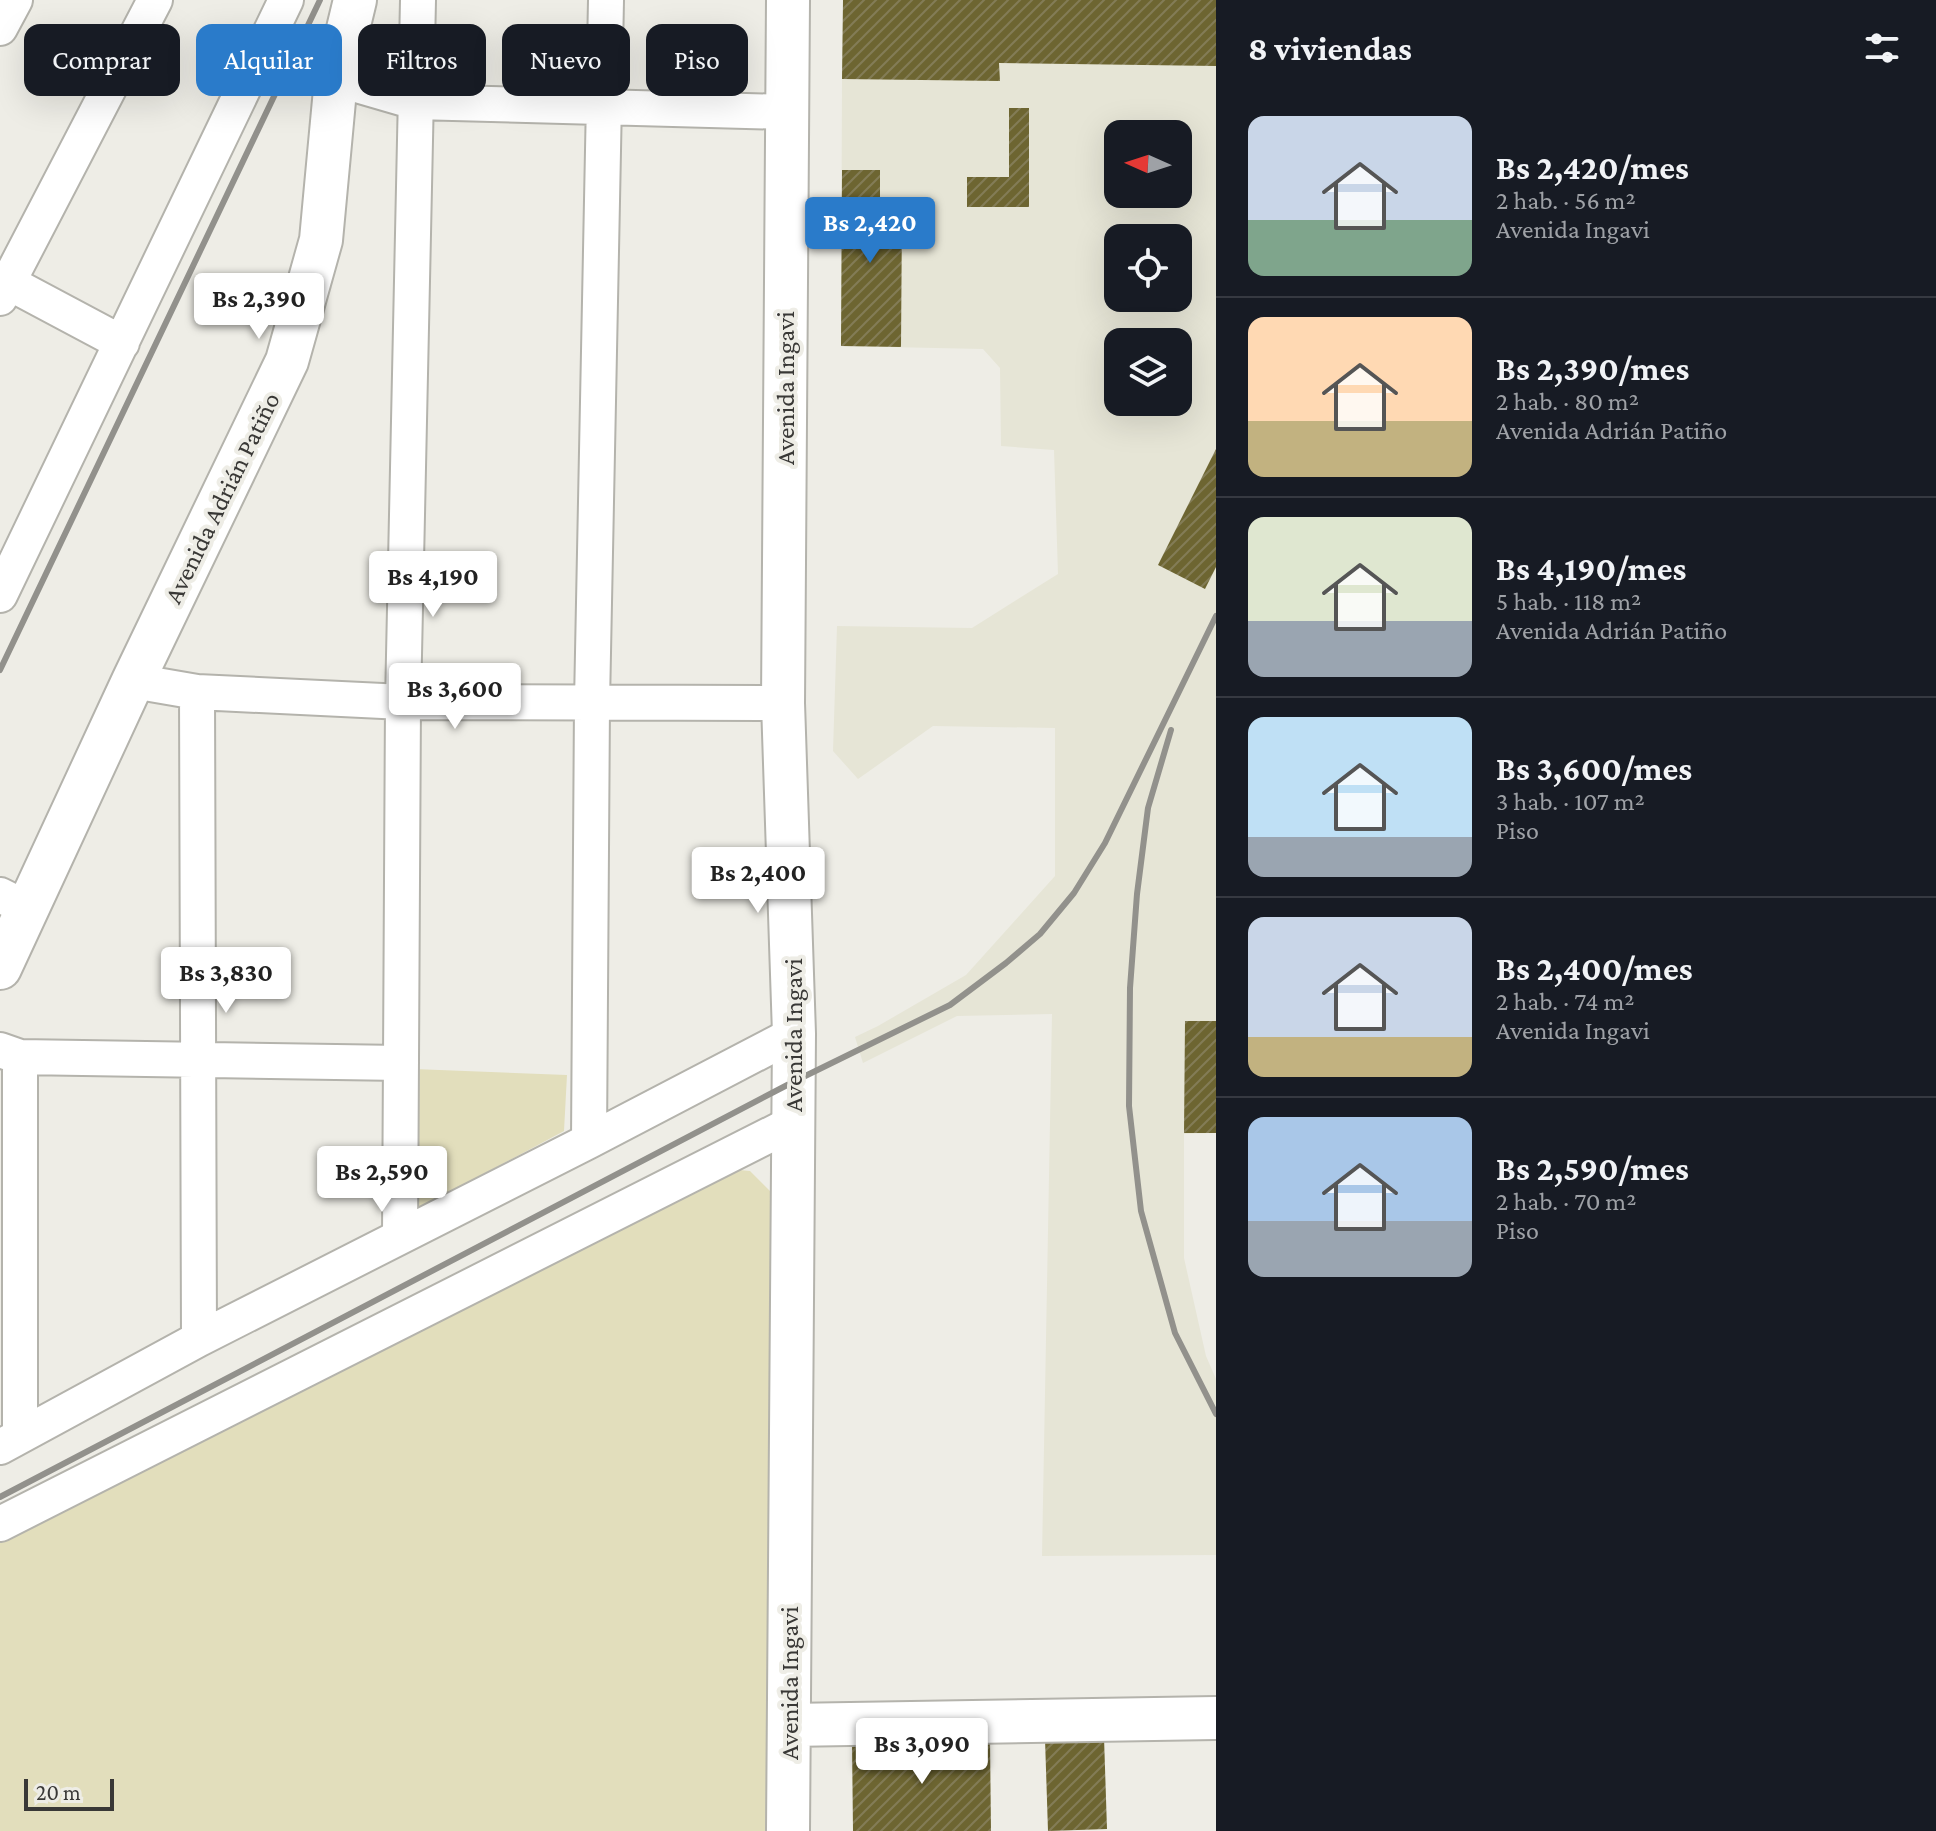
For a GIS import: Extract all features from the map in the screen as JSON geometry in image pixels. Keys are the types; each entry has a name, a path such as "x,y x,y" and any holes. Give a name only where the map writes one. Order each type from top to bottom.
{"street":[{"path":"0,28 15,0"},
{"path":"122,343 2,286 155,0"},
{"path":"0,595 286,0"},
{"name":"Avenida Adrián Patiño","path":"342,54 355,0"},
{"path":"400,1237 403,702 418,0"},
{"path":"589,1141 592,703 606,0"},
{"name":"Avenida Ingavi","path":"788,0 783,703 794,1034 788,1831"},
{"path":"342,81 415,102 786,112"},
{"name":"Avenida Adrián Patiño","path":"0,968 14,902 133,681 287,361 321,240 334,96"},
{"path":"133,681 197,692 403,702 783,703"},
{"path":"197,692 199,1339"},
{"path":"401,1063 10,1054 10,1441 199,1339 794,1034"},
{"path":"0,1524 793,1123"},
{"path":"789,1725 1216,1718"}],"shaded area":[{"path":"1216,0 1216,1133 1184,1134 1184,1258 1206,1356 1216,1379 1216,1555 1042,1556 1052,1014 957,1016 863,1063 855,1037 966,975 1055,876 1055,728 933,726 858,779 833,751 837,626 972,628 1058,574 1054,450 1001,446 1000,368 983,349 841,346 842,79"},
{"path":"414,1069 567,1075 564,1131 416,1210"},
{"path":"707,1167 750,1171 775,1196 769,1831 0,1831 0,1538"}],"building":[{"path":"843,0 1216,0 1216,66 999,63 1000,81 842,79"},
{"path":"1009,108 1029,108 1029,207 967,207 967,177 1009,177"},
{"path":"842,170 880,170 880,212 902,212 901,347 841,346"},
{"path":"1216,449 1216,567 1205,589 1158,565"},
{"path":"1185,1021 1216,1021 1216,1133 1184,1133"},
{"path":"1104,1737 1107,1829 1048,1831 1045,1739"},
{"path":"990,1740 991,1831 853,1831 852,1742"}],"railway":[{"path":"0,670 320,0"},
{"path":"0,1497 793,1082 950,1005 1040,934 1074,893 1105,843 1216,616"},
{"path":"1171,730 1148,808 1137,894 1130,988 1129,1106 1141,1211 1175,1333 1216,1414"}]}
